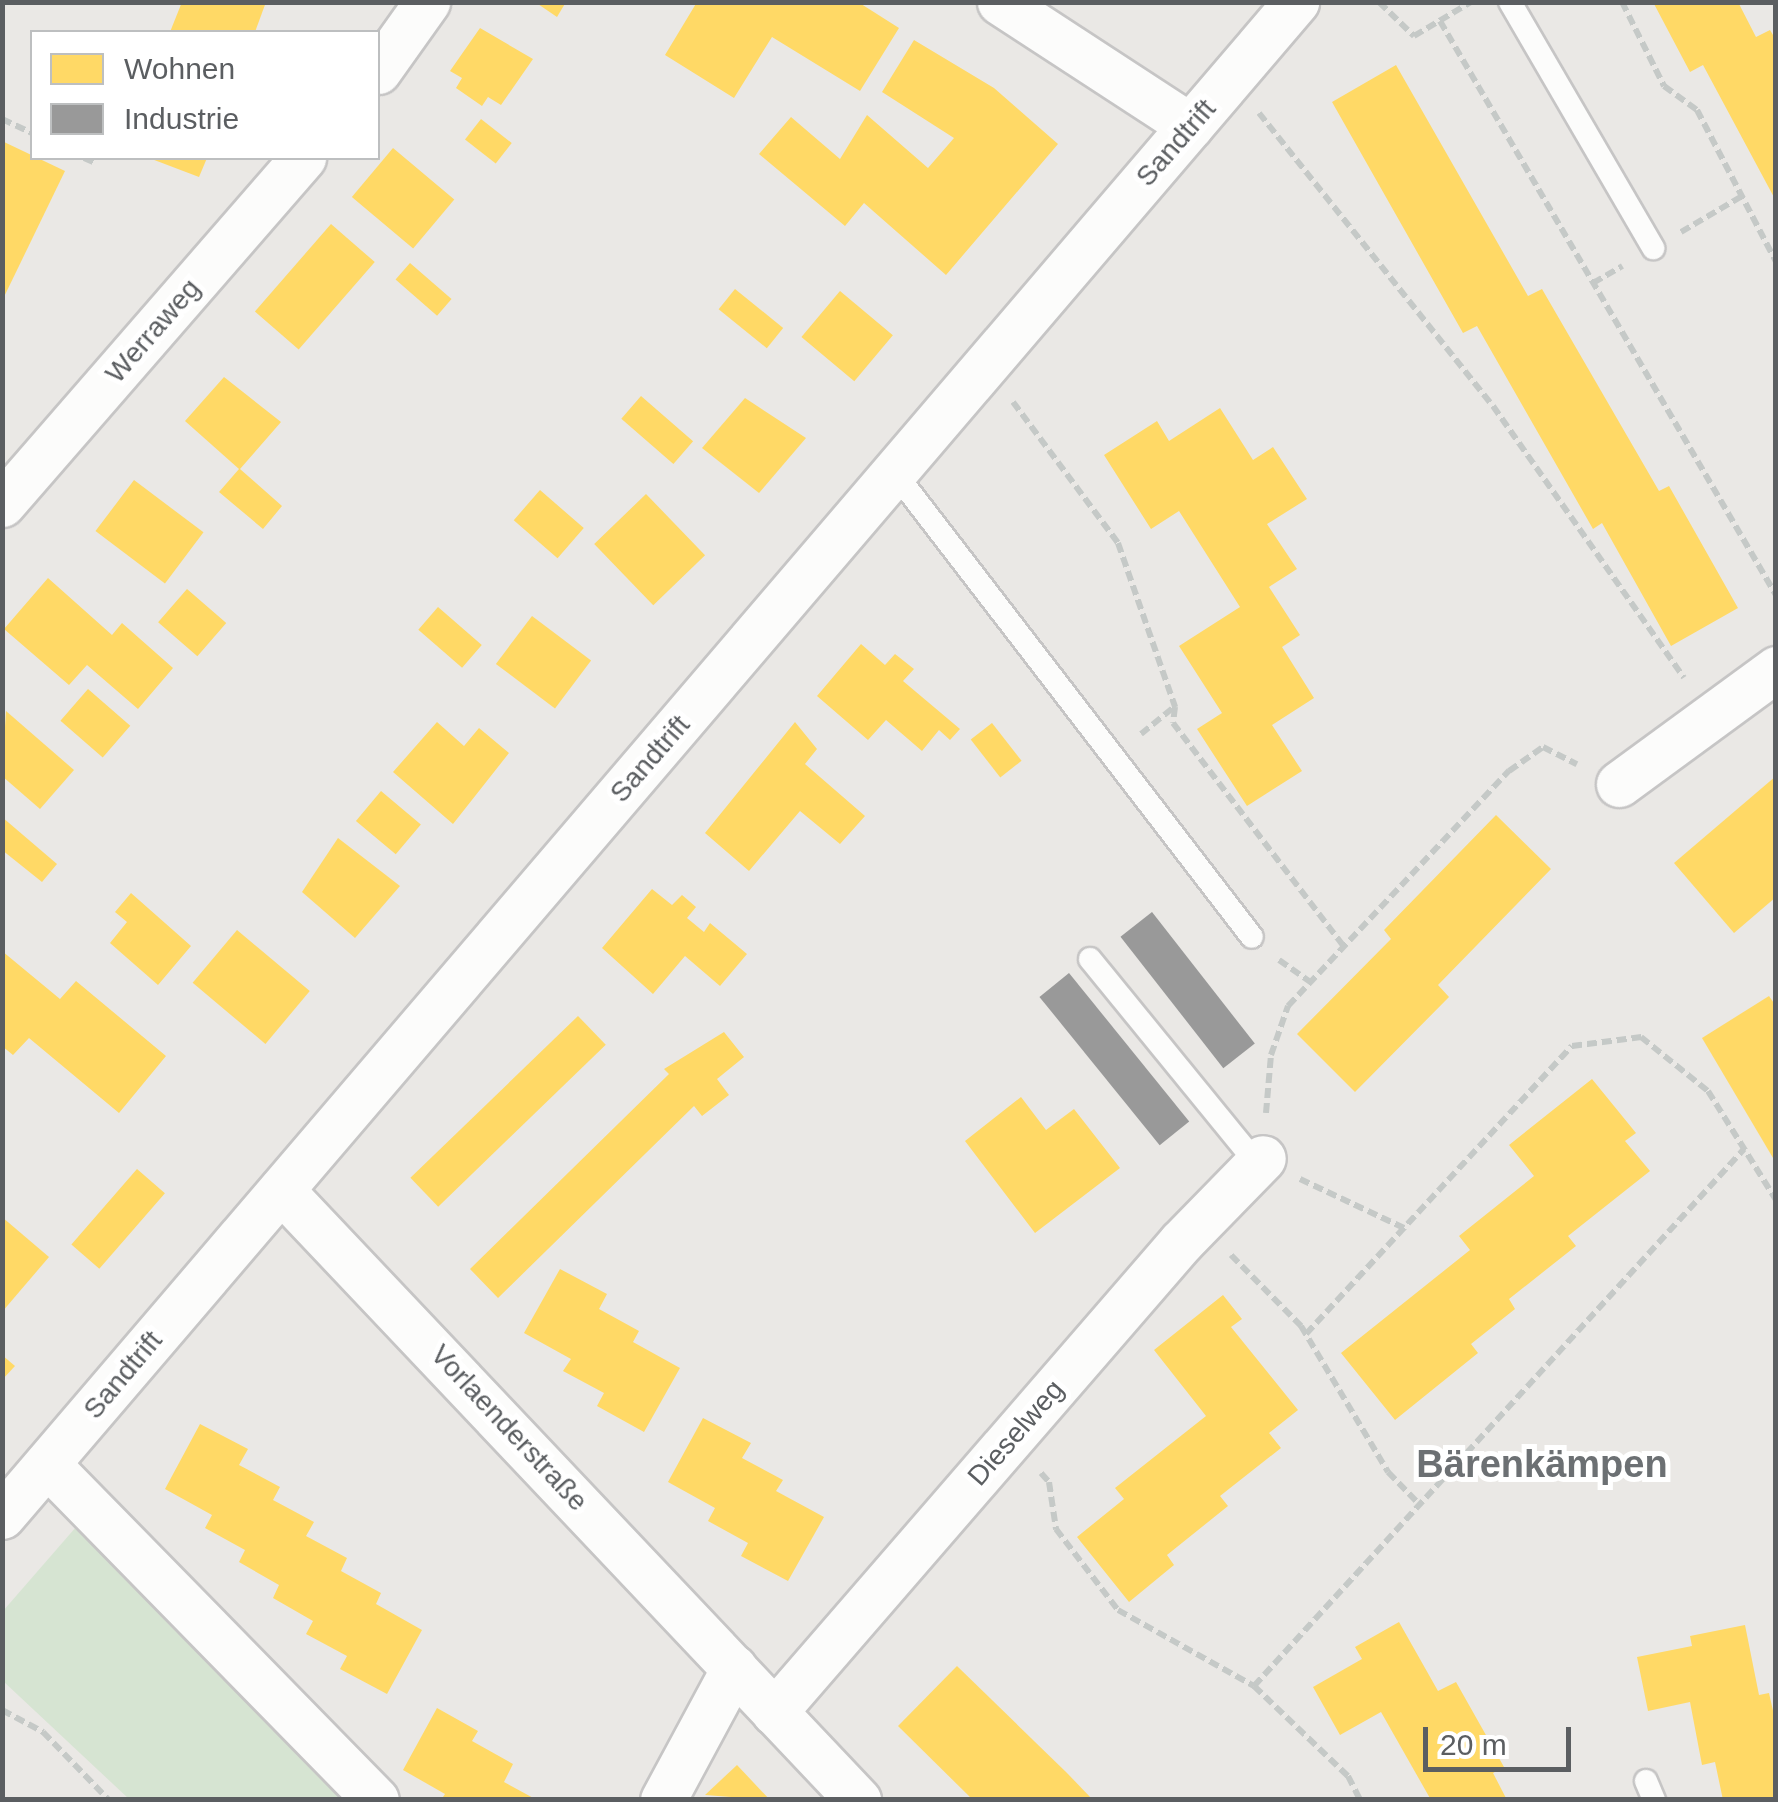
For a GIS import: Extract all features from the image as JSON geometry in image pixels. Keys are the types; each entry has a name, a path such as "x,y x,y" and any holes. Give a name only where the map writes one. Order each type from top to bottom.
{"street":[{"path":"380,68 426,2"},
{"path":"1000,2 1190,126"},
{"name":"Sandtrift","path":"2,1516 1296,2"},
{"name":"Werraweg","path":"2,504 300,160"},
{"path":"1619,784 1776,670"},
{"name":"Dieselweg","path":"774,1712 1194,1230 1260,1161"},
{"name":"Vorlaenderstraße","path":"281,1190 858,1800"},
{"path":"47,1464 376,1800"},
{"path":"663,1800 734,1668"}],"lane":[{"path":"1510,2 1653,248"},
{"path":"895,472 1252,937"},
{"path":"1090,959 1260,1161"}],"path":[{"path":"1379,2 1414,36 1471,2"},
{"path":"1622,2 1664,86 1697,110 1776,262"},
{"path":"1440,20 1776,595"},
{"path":"1232,79 1492,406 1711,716"},
{"path":"2,119 30,132"},
{"path":"88,160 95,163"},
{"path":"986,365 1118,544 1175,707 1174,723 1344,946"},
{"path":"1404,1228 1260,1161 1271,1054 1288,1006 1509,771 1543,747 1619,784"},
{"path":"1306,1334 1572,1046 1641,1037 1708,1091 1776,1200"},
{"path":"1254,1686 1744,1149"},
{"path":"1194,1230 1243,1264 1306,1334 1388,1472 1418,1504"},
{"path":"1011,1440 1049,1482 1056,1530 1118,1610 1254,1686 1348,1776 1360,1800"},
{"path":"2,1710 42,1732 109,1800"}],"green space":[{"path":"83,1519 363,1799 129,1799 3,1681 3,1611"}],"building: Wohnen":[{"path":"182,2 266,2 256,30 171,30"},
{"path":"535,2 566,2 557,17"},
{"path":"697,2 858,2 899,28 860,91 772,37 734,98 665,55"},
{"path":"1653,2 1738,2 1756,37 1770,30 1776,40 1776,201 1703,65 1690,72"},
{"path":"480,28 533,59 501,105 488,97 482,106 456,88 462,78 450,71"},
{"path":"914,40 994,88 1058,144 946,275 864,203 845,226 759,154 791,117 840,159 867,115 928,168 954,138 882,92"},
{"path":"1396,65 1528,296 1542,289 1659,491 1669,486 1738,608 1671,646 1602,523 1593,529 1477,326 1463,333 1332,102"},
{"path":"481,119 512,143 496,163 465,139"},
{"path":"2,141 30,154 30,160 42,160 65,171 2,301"},
{"path":"393,148 454,199 413,248 352,197"},
{"path":"154,160 206,160 199,177"},
{"path":"331,224 375,262 299,350 255,312"},
{"path":"410,263 452,299 437,316 396,280"},
{"path":"735,289 783,328 767,348 719,309"},
{"path":"840,291 893,335 854,381 801,337"},
{"path":"224,377 281,422 240,469 282,506 263,529 219,492 239,469 185,421"},
{"path":"641,396 693,441 673,464 621,419"},
{"path":"745,398 806,438 759,493 702,448"},
{"path":"1220,408 1253,460 1273,447 1307,499 1267,524 1297,569 1269,587 1300,635 1282,647 1314,698 1272,725 1302,771 1247,806 1197,729 1222,713 1179,646 1240,607 1179,511 1151,529 1104,455 1157,421 1169,441"},
{"path":"134,480 203,532 165,583 95,531"},
{"path":"540,490 584,528 558,558 514,520"},
{"path":"646,494 705,555 653,605 594,544"},
{"path":"48,578 112,635 122,623 173,668 138,709 87,665 69,685 4,629"},
{"path":"187,589 226,623 197,656 158,622"},
{"path":"438,607 482,645 462,668 418,630"},
{"path":"532,616 591,661 555,708 496,664"},
{"path":"861,644 885,665 895,654 914,669 903,681 960,729 950,740 939,730 922,751 886,720 868,740 817,696"},
{"path":"88,689 130,726 103,757 60,721"},
{"path":"6,711 74,770 40,809 2,776"},
{"path":"437,722 464,746 479,728 509,753 453,824 393,772"},
{"path":"795,722 817,749 805,764 865,816 840,844 800,811 749,871 705,833"},
{"path":"992,723 1022,761 1000,777 971,740"},
{"path":"1776,776 1776,897 1734,933 1674,863"},
{"path":"381,791 421,824 396,854 356,821"},
{"path":"1496,815 1551,869 1438,985 1449,997 1355,1092 1297,1034 1391,939 1384,930"},
{"path":"2,817 57,864 42,882 2,850"},
{"path":"338,838 400,886 355,938 302,892"},
{"path":"652,889 672,905 682,895 696,907 687,918 704,932 710,923 747,954 720,986 685,956 653,994 602,948"},
{"path":"131,893 191,946 158,985 110,943 127,922 115,912"},
{"path":"237,930 310,991 265,1044 193,983"},
{"path":"2,951 60,999 76,981 166,1056 119,1113 29,1038 13,1055 2,1046"},
{"path":"1769,996 1776,1006 1776,1163 1702,1038"},
{"path":"578,1016 606,1045 438,1207 410,1178"},
{"path":"724,1032 744,1057 717,1079 729,1095 702,1116 694,1106 498,1298 470,1269 669,1074 664,1069"},
{"path":"1592,1079 1636,1133 1625,1141 1650,1171 1568,1236 1576,1246 1509,1299 1515,1309 1471,1344 1478,1353 1395,1420 1341,1353 1470,1250 1459,1236 1534,1176 1509,1145"},
{"path":"1021,1097 1046,1130 1074,1109 1120,1168 1035,1233 965,1141"},
{"path":"137,1169 165,1193 99,1269 71,1244"},
{"path":"2,1217 49,1257 2,1312"},
{"path":"560,1269 607,1294 599,1309 639,1331 633,1342 680,1368 644,1432 597,1406 604,1393 563,1371 571,1359 524,1333"},
{"path":"1223,1295 1242,1319 1231,1327 1298,1410 1269,1433 1281,1448 1220,1496 1228,1506 1167,1555 1174,1565 1129,1602 1077,1537 1124,1499 1115,1488 1206,1416 1154,1350"},
{"path":"2,1355 15,1366 2,1380"},
{"path":"703,1418 751,1443 742,1458 783,1480 776,1491 824,1517 788,1581 741,1556 748,1543 708,1521 715,1508 668,1482"},
{"path":"200,1424 248,1449 239,1465 280,1487 273,1500 314,1522 306,1536 347,1558 341,1571 381,1593 376,1604 422,1630 387,1694 340,1669 347,1656 306,1634 313,1621 273,1598 279,1585 239,1562 245,1550 205,1528 212,1515 165,1489"},
{"path":"1399,1622 1438,1691 1456,1682 1504,1767 1493,1773 1507,1800 1431,1800 1381,1712 1340,1735 1313,1687 1362,1659 1355,1647"},
{"path":"1745,1625 1759,1695 1769,1693 1776,1724 1776,1800 1723,1800 1715,1762 1702,1765 1690,1702 1648,1711 1637,1657 1692,1646 1690,1636"},
{"path":"957,1666 1093,1800 973,1800 898,1726"},
{"path":"437,1708 478,1731 472,1741 513,1764 504,1782 537,1800 441,1800 445,1794 403,1770"},
{"path":"737,1765 770,1800 705,1795"}],"building: Industrie":[{"path":"1152,912 1255,1044 1223,1068 1120,937"},
{"path":"1069,973 1189,1121 1160,1145 1039,997"}],"district":[{"name":"Bärenkämpen","path":"1542,1465"}]}
